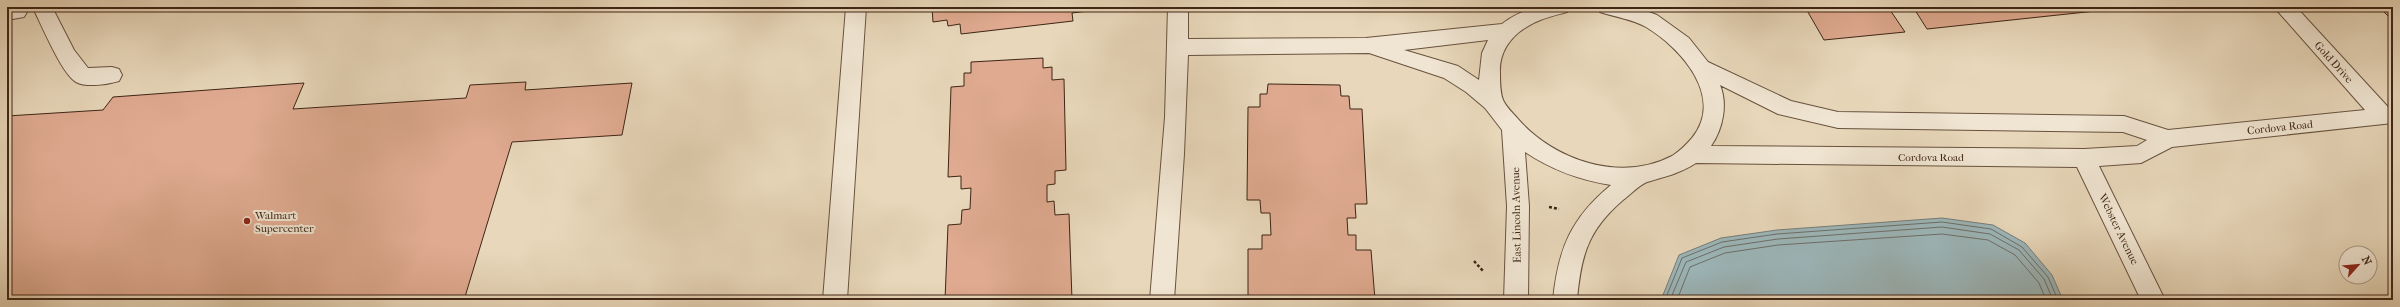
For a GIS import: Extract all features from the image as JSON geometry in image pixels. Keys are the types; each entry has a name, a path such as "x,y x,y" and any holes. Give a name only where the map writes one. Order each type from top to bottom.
{"street":[{"path":"835,300 856,7"},
{"path":"1162,300 1168,225 1178,47 1178,7"},
{"path":"1178,47 1366,46 1517,20 1542,11 1560,7"},
{"path":"1566,300 1572,252 1585,224 1607,198 1637,177 1667,168 1691,154 1709,132 1715,105 1704,68 1688,48 1642,13 1606,7"},
{"name":"Gold Drive","path":"2284,7 2388,115"},
{"path":"44,10 66,54 83,76 112,76"},
{"path":"1493,102 1489,74 1493,49 1517,20"},
{"path":"1366,46 1450,72 1473,86 1493,102 1513,130 1543,153 1570,167 1596,174 1637,177"},
{"name":"Cordova Road","path":"1704,68 1786,108 1838,120 2124,124 2168,139"},
{"name":"Cordova Road","path":"1691,154 2084,158 2141,154 2168,139 2388,115"},
{"name":"East Lincoln Avenue","path":"1513,130 1518,206 1516,300"},
{"name":"Webster Avenue","path":"2084,158 2153,300"}],"water":[{"path":"1942,218 1993,225 2025,243 2052,275 2063,300 1661,300 1679,255 1721,238 1777,230"}],"building":[{"path":"932,7 1087,7 1088,11 1072,13 1073,21 961,34 960,24 948,26 947,20 933,22"},
{"path":"1805,7 1888,7 1905,32 1824,40"},
{"path":"1913,7 2103,7 2105,10 1927,29"},
{"path":"2121,7 2149,7 2124,10"},
{"path":"2373,7 2393,7 2393,19 2391,19 2382,10 2376,11"},
{"path":"1043,58 1043,68 1052,67 1052,80 1064,79 1066,170 1055,171 1055,184 1047,185 1047,202 1054,201 1055,215 1069,214 1072,300 945,300 948,225 961,224 962,210 970,209 971,188 961,189 961,176 948,177 951,87 964,86 964,73 971,73 971,62"},
{"name":"Walmart Supercenter","path":"526,82 525,90 632,83 622,135 512,142 464,300 7,300 7,116 103,110 113,97 304,83 293,109 466,98 470,85"},
{"path":"1268,84 1340,85 1341,96 1349,96 1350,109 1362,109 1367,204 1355,204 1356,218 1347,218 1348,235 1356,235 1356,250 1371,250 1375,300 1248,300 1248,249 1262,249 1262,235 1271,235 1270,213 1261,213 1260,200 1247,200 1248,107 1260,107 1260,94 1267,94"}],"place":[{"name":"Walmart Supercenter","path":"247,221"}]}
